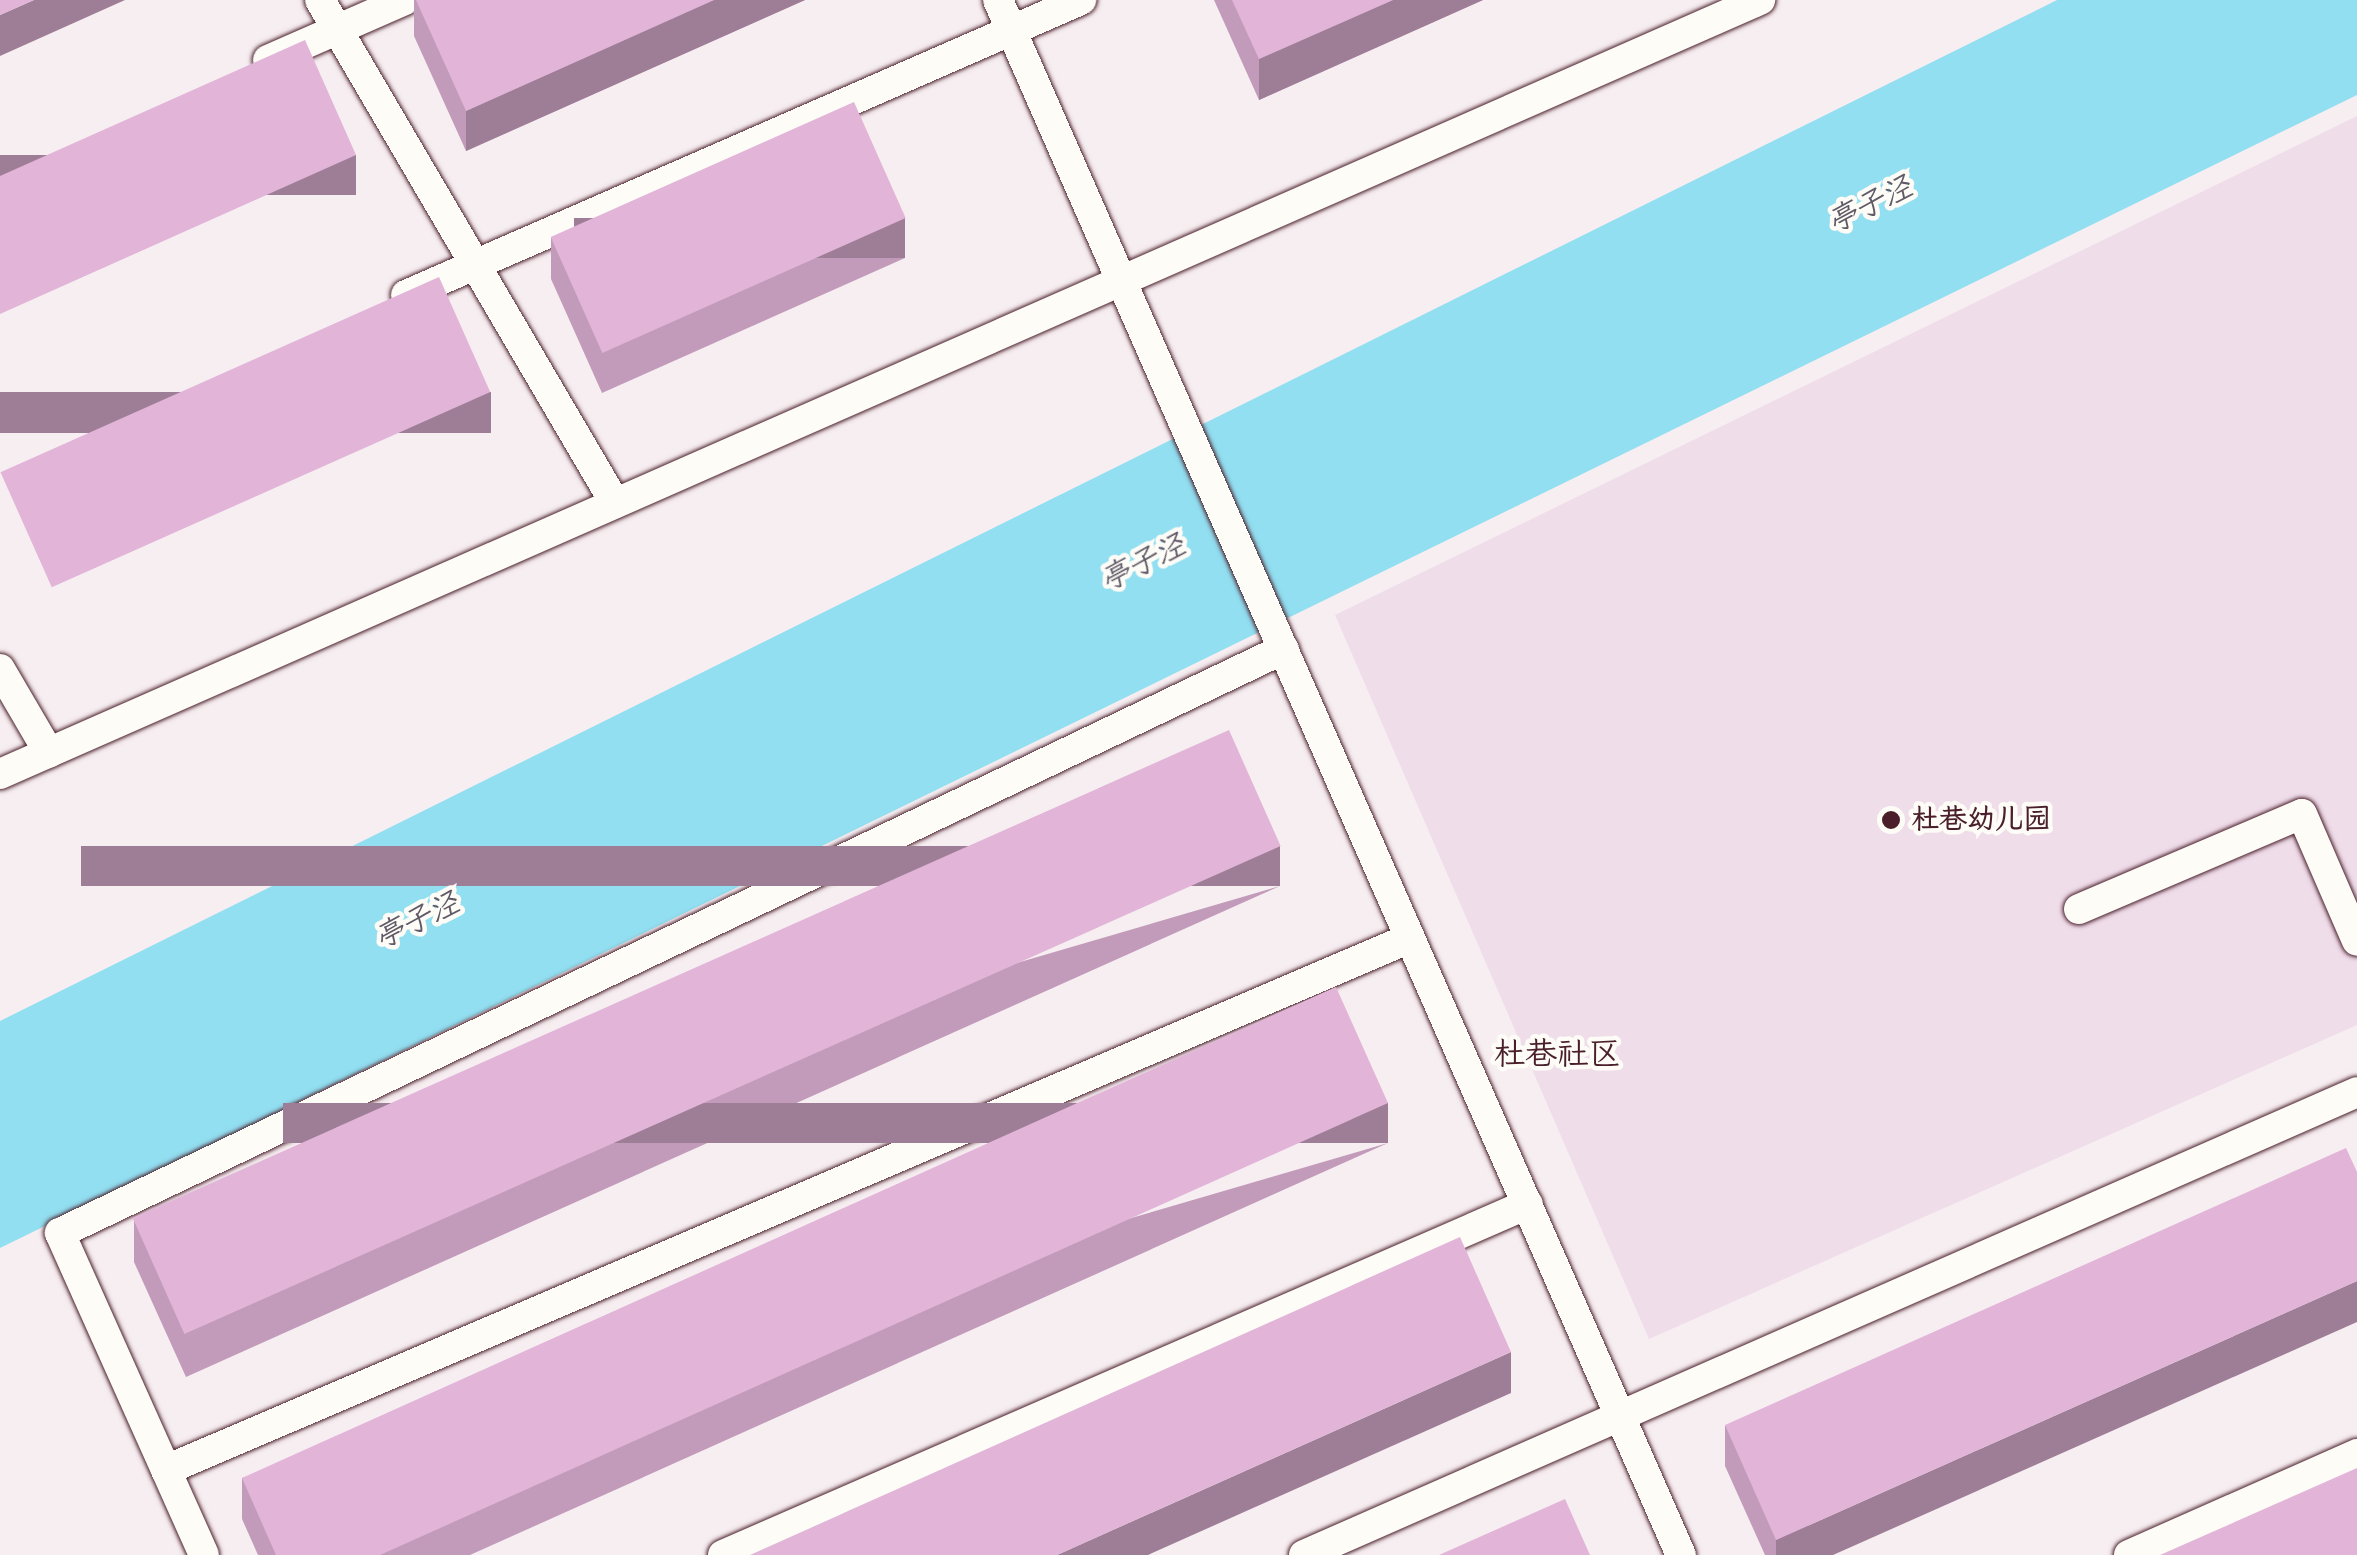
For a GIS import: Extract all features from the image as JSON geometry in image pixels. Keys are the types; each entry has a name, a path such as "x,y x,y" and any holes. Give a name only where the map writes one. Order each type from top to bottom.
{"lane":[{"path":"320,0 615,504"},
{"path":"231,76 405,0"},
{"path":"998,0 1681,1555"},
{"path":"384,304 1081,0"},
{"path":"0,774 1760,0"},
{"path":"204,1555 60,1233 1284,648"},
{"path":"0,669 49,753"},
{"path":"2079,910 2302,814 2357,941"},
{"path":"166,1470 1410,938"},
{"path":"1304,1555 2357,1092"},
{"path":"723,1555 1528,1204"},
{"path":"2129,1555 2357,1454"}],"shaded area":[{"name":"杜巷幼儿园","path":"2357,116 2357,1025 1649,1339 1335,615"}],"water":[{"name":"亭子泾","path":"2057,0 2357,0 2357,95 0,1248 0,1021"}],"building":[{"path":"0,0 34,0 0,15"},
{"path":"416,0 714,0 466,111"},
{"path":"1232,0 1393,0 1259,59"},
{"path":"305,40 356,155 0,314 0,176"},
{"path":"854,102 906,218 602,353 551,237"},
{"path":"439,277 490,392 52,587 0,472"},
{"path":"1229,730 1281,846 184,1334 133,1218"},
{"path":"1336,987 1388,1103 380,1555 276,1555 242,1478"},
{"path":"2346,1148 2357,1172 2357,1281 1776,1540 1725,1425"},
{"path":"1460,1237 1511,1352 1057,1555 750,1555"},
{"path":"2357,1468 2357,1555 2160,1555"},
{"path":"1565,1499 1590,1555 1439,1555"}],"place":[{"name":"杜巷幼儿园","path":"1891,820"}],"district":[{"name":"杜巷社区","path":"1557,1055"}]}
